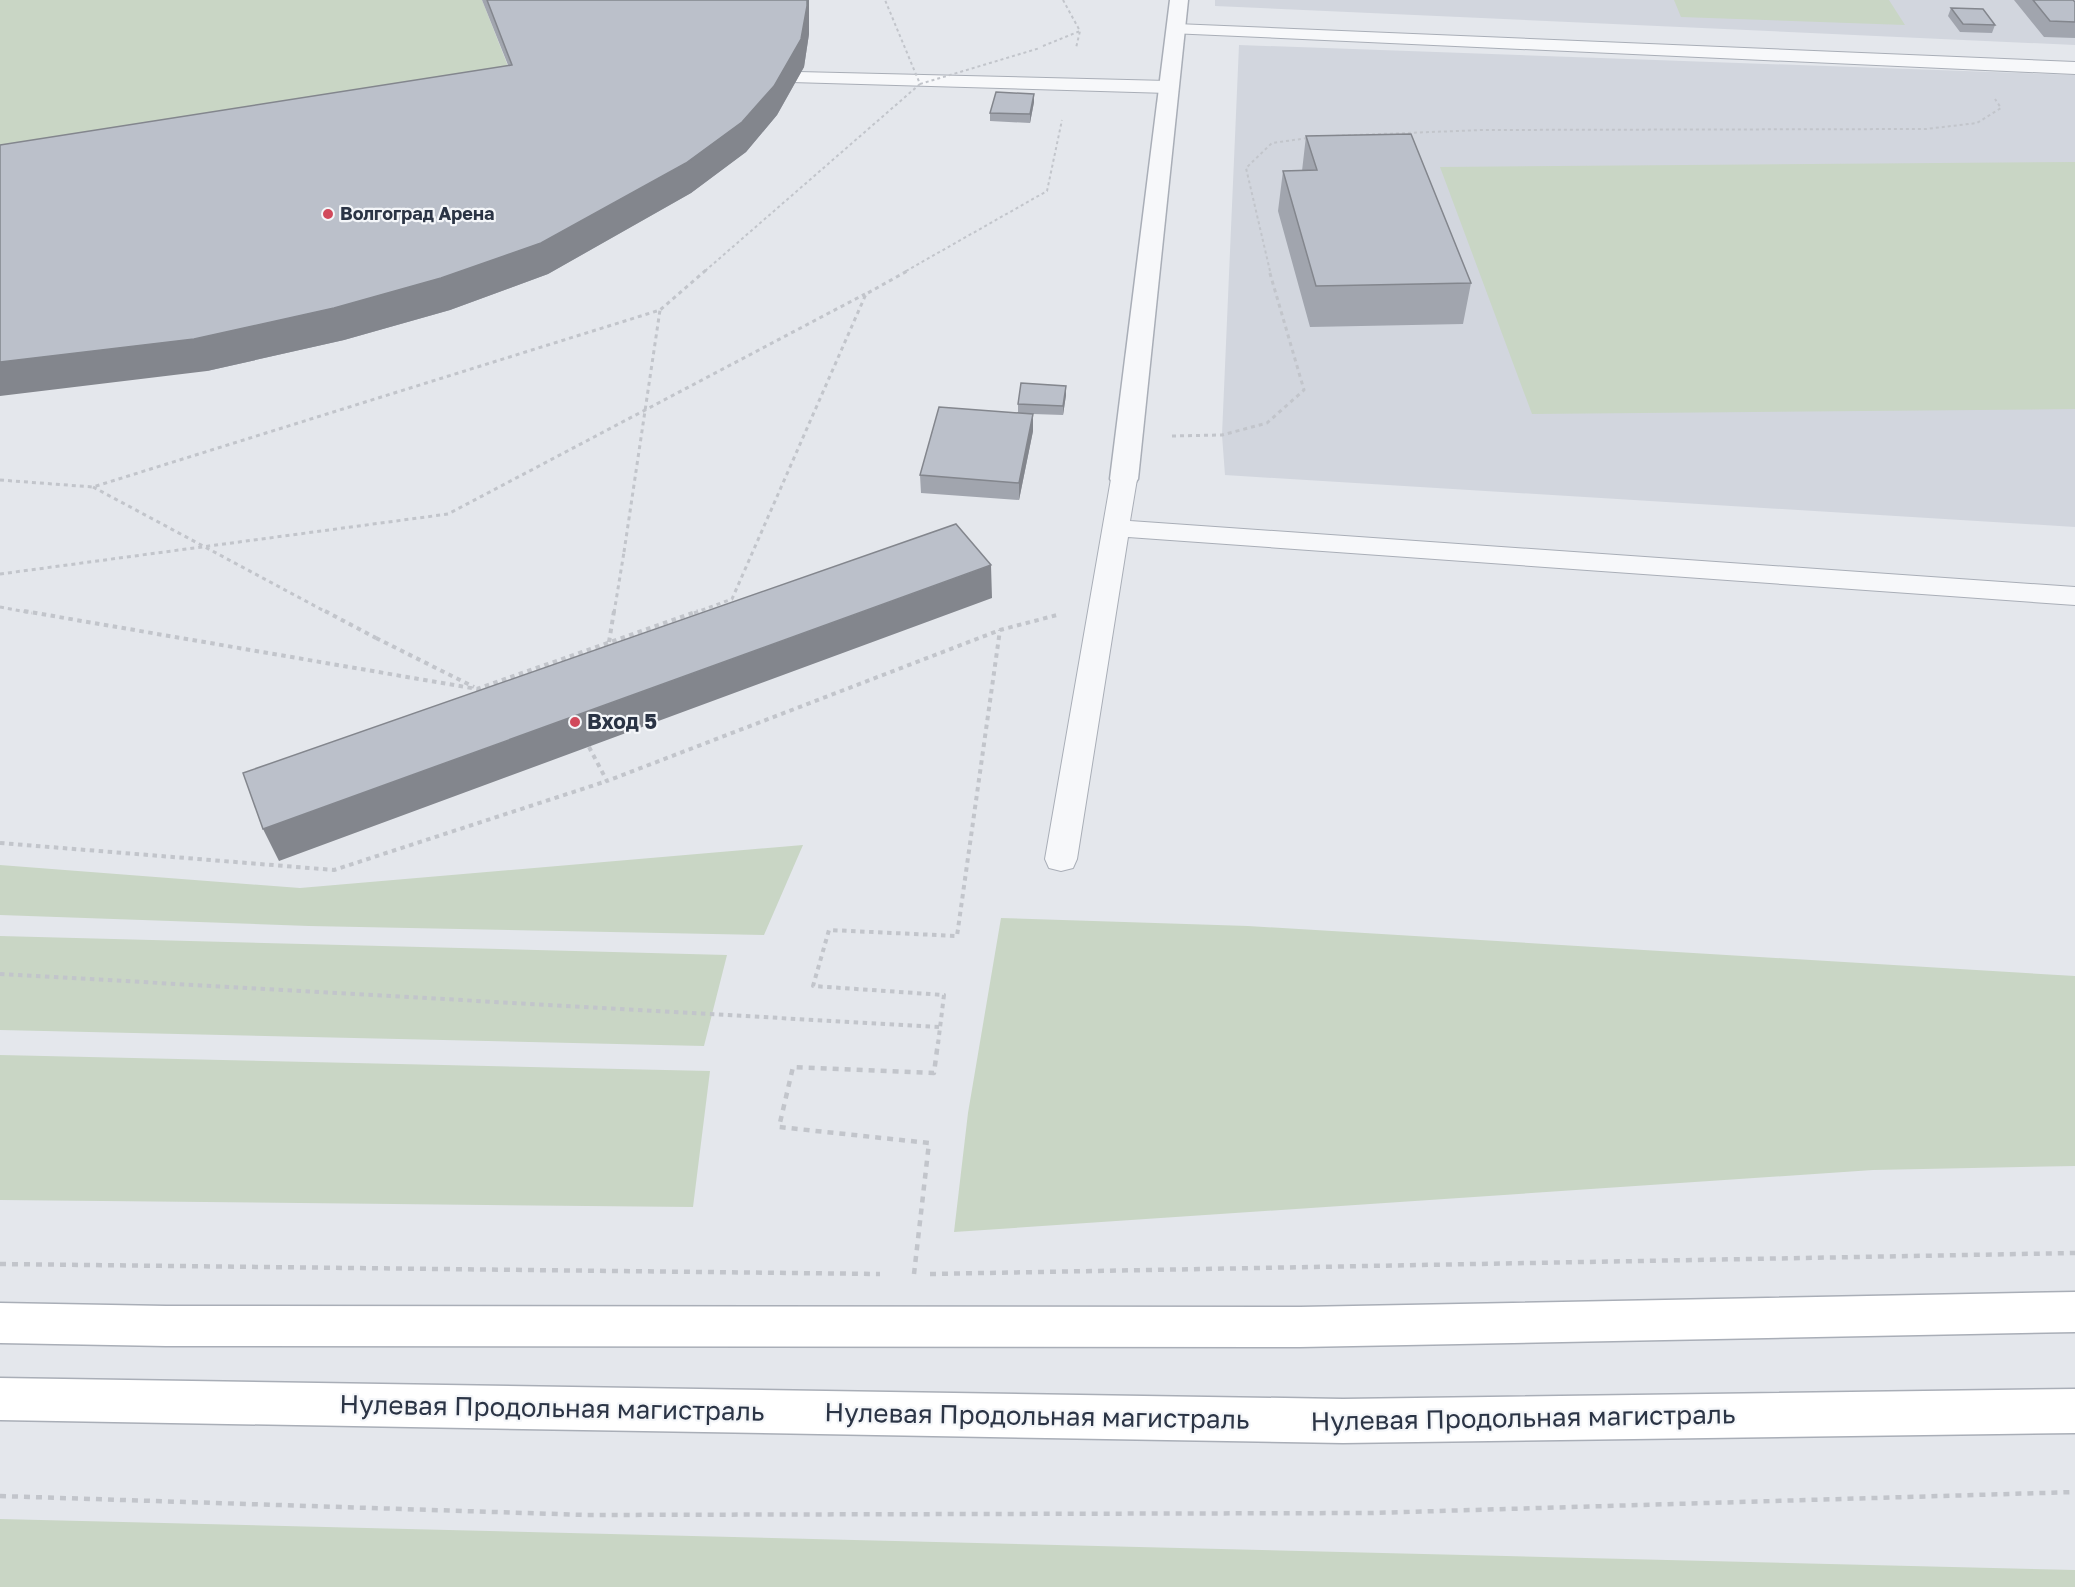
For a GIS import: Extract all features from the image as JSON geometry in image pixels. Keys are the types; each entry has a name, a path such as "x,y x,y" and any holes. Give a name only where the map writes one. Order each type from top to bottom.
{"main road":[{"path":"0,1323 202,1326 1300,1328 2075,1312"},
{"name":"Нулевая Продольная магистраль","path":"0,1399 1343,1420 2075,1411"}],"street":[{"path":"1124,479 1179,0"}],"lane":[{"path":"1176,29 2075,68"},
{"path":"798,78 1168,87"},
{"path":"1061,859 1124,479"},
{"path":"1116,528 2075,596"}],"path":[{"path":"885,0 920,84"},
{"path":"0,574 448,514 866,294 1047,191 1080,31 1063,0"},
{"path":"0,480 93,487 660,310 920,84 1040,48 1080,31"},
{"path":"1328,136 1482,130 1926,129 1977,123 2001,108 1995,99"},
{"path":"1129,438 1222,435 1267,423 1304,390 1277,303 1246,168 1272,143 1317,137"},
{"path":"0,607 477,689 732,599 866,294"},
{"path":"609,642 660,310"},
{"path":"93,487 376,638 477,689"},
{"path":"0,843 334,870 606,781 1000,630 1104,603"},
{"path":"914,1274 929,1143 779,1127 793,1067 934,1073 944,995 813,986 829,930 957,936 1000,630"},
{"path":"546,665 550,673"},
{"path":"589,747 606,781"},
{"path":"0,974 939,1027"},
{"path":"902,1274 2075,1254"},
{"path":"0,1264 890,1274"},
{"path":"0,1496 587,1515 1371,1513 2075,1492"}],"shaded area":[{"path":"1215,0 2075,0 2075,45 1215,6"},
{"path":"1239,45 2075,75 2075,527 1225,475 1222,435"}],"green space":[{"path":"0,0 482,0 519,94 0,177"},
{"path":"1674,0 1889,0 1905,25 1681,17"},
{"path":"2075,162 2075,409 1532,414 1440,167"},
{"path":"803,845 764,935 309,926 0,915 0,865 300,888"},
{"path":"1001,918 1248,926 2075,976 2075,1166 1873,1170 954,1232 968,1113"},
{"path":"0,936 727,955 704,1046 0,1030"},
{"path":"0,1055 710,1071 693,1207 0,1200"},
{"path":"0,1519 2075,1570 2075,1587 0,1587"}],"building":[{"name":"Волгоград Арена","path":"487,0 807,0 807,6 801,39 774,86 742,122 686,163 541,243 441,278 334,308 194,339 0,362 0,145 512,65"},
{"path":"2033,0 2073,0 2075,2 2075,22 2050,21"},
{"path":"1951,8 1983,9 1995,25 1963,24"},
{"path":"996,92 1034,94 1030,114 990,113"},
{"path":"1411,134 1471,283 1316,286 1283,171 1317,170 1306,136"},
{"path":"1021,383 1066,386 1063,406 1018,404"},
{"path":"939,407 1033,414 1019,483 920,475"},
{"path":"956,524 991,565 263,829 243,773"}],"place":[{"name":"Волгоград Арена","path":"328,214"},
{"name":"Вход 5","path":"575,722"}]}
